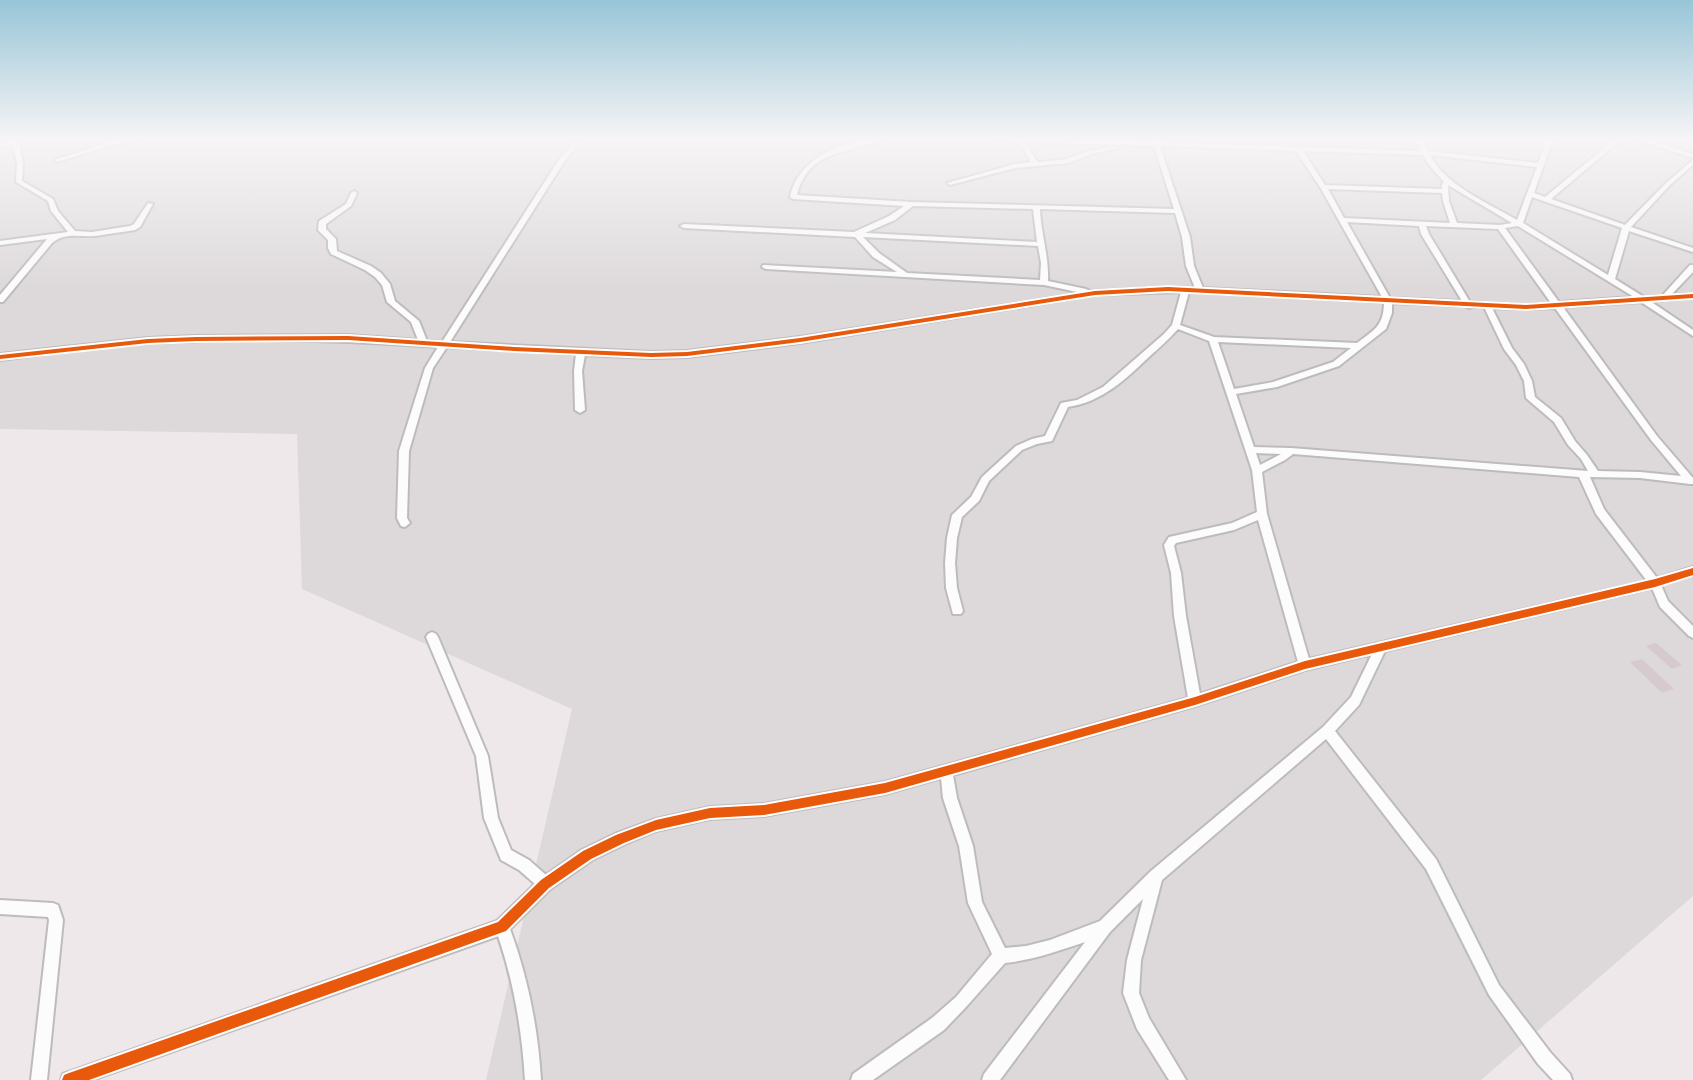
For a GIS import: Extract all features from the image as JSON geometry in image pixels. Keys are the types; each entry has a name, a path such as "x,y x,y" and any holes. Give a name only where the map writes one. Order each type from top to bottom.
{"street":[{"path":"32,189 51,200 54,211 73,233"},
{"path":"405,523 402,518 404,451 429,368 543,189"},
{"path":"794,189 793,197 911,204 1176,212"},
{"path":"1170,189 1186,237 1190,266 1200,291"},
{"path":"1231,392 1274,385 1305,376 1336,363 1383,327 1388,314 1388,301 1324,189"},
{"path":"1397,189 1446,191 1446,201 1454,224"},
{"path":"1461,189 1642,299 1693,334"},
{"path":"1519,224 1531,189"},
{"path":"1546,200 1559,189"},
{"path":"1610,281 1626,228 1663,189"},
{"path":"354,193 349,205 322,223 322,230 332,238 334,252 378,275 386,284 392,302 415,321 423,342"},
{"path":"1529,194 1693,249"},
{"path":"0,243 73,233 92,234 136,227 150,204"},
{"path":"856,234 892,218 911,204"},
{"path":"1036,207 1044,263 1044,283"},
{"path":"1341,220 1500,227 1519,224"},
{"path":"1422,223 1425,234 1469,306"},
{"path":"684,226 1040,244"},
{"path":"1500,227 1549,294 1555,306 1620,389 1654,438 1692,481"},
{"path":"856,234 876,255 903,273"},
{"path":"0,300 49,242 58,235"},
{"path":"766,267 903,273 1044,283 1095,293"},
{"path":"1665,297 1693,267"},
{"path":"0,357 170,339 348,338 651,355 718,352 1095,293 1149,289 1469,306 1555,306 1693,296"},
{"path":"957,611 953,601 950,572 957,515 975,499 985,479 1019,448 1035,441 1049,439 1064,405 1084,402 1098,394 1176,326 1186,290"},
{"path":"1487,306 1508,350 1520,364 1528,381 1531,398 1558,420 1571,443 1595,474"},
{"path":"1176,326 1213,339 1358,346"},
{"path":"1213,339 1252,450 1257,470 1262,514 1305,665"},
{"path":"580,410 578,371 581,352"},
{"path":"1252,450 1291,451 1583,474 1640,475 1692,481"},
{"path":"1257,470 1291,451"},
{"path":"1583,474 1600,511 1655,583 1664,604 1693,633"},
{"path":"1195,701 1182,632 1176,573 1169,545 1173,540 1234,526 1262,514"},
{"path":"69,1080 502,927 545,884 587,855 656,825 710,813 764,810 885,788 1195,701 1305,665 1655,583 1693,571"},
{"path":"432,637 482,756 491,818 506,855 524,865 545,884"},
{"path":"990,1080 1105,927 1156,876 1327,731 1355,701 1381,648"},
{"path":"1327,731 1353,768 1381,799 1431,864 1494,990 1544,1058 1564,1080"},
{"path":"946,771 950,798 966,846 975,903 1001,956"},
{"path":"1156,876 1134,960 1131,993 1143,1023 1178,1080"},
{"path":"0,907 52,910 56,920 39,1080"},
{"path":"502,927 515,962 532,1056 532,1080"},
{"path":"860,1080 938,1024 1001,956 1026,954 1105,927"}],"shaded area":[{"path":"0,189 1693,189 1693,896 1481,1080 486,1080 572,709 302,589 297,434 0,429"},
{"path":"1656,643 1682,665 1672,669 1646,646"},
{"path":"1642,659 1674,689 1662,693 1630,662"}],"cycle path":[{"path":"0,357 148,341 348,338 514,349 651,355 687,354 800,340 1095,293 1168,289 1526,307 1693,296"},
{"path":"69,1080 502,927 545,884 587,855 656,825 710,813 764,810 885,788 1195,701 1305,665 1655,583 1693,571"}]}
